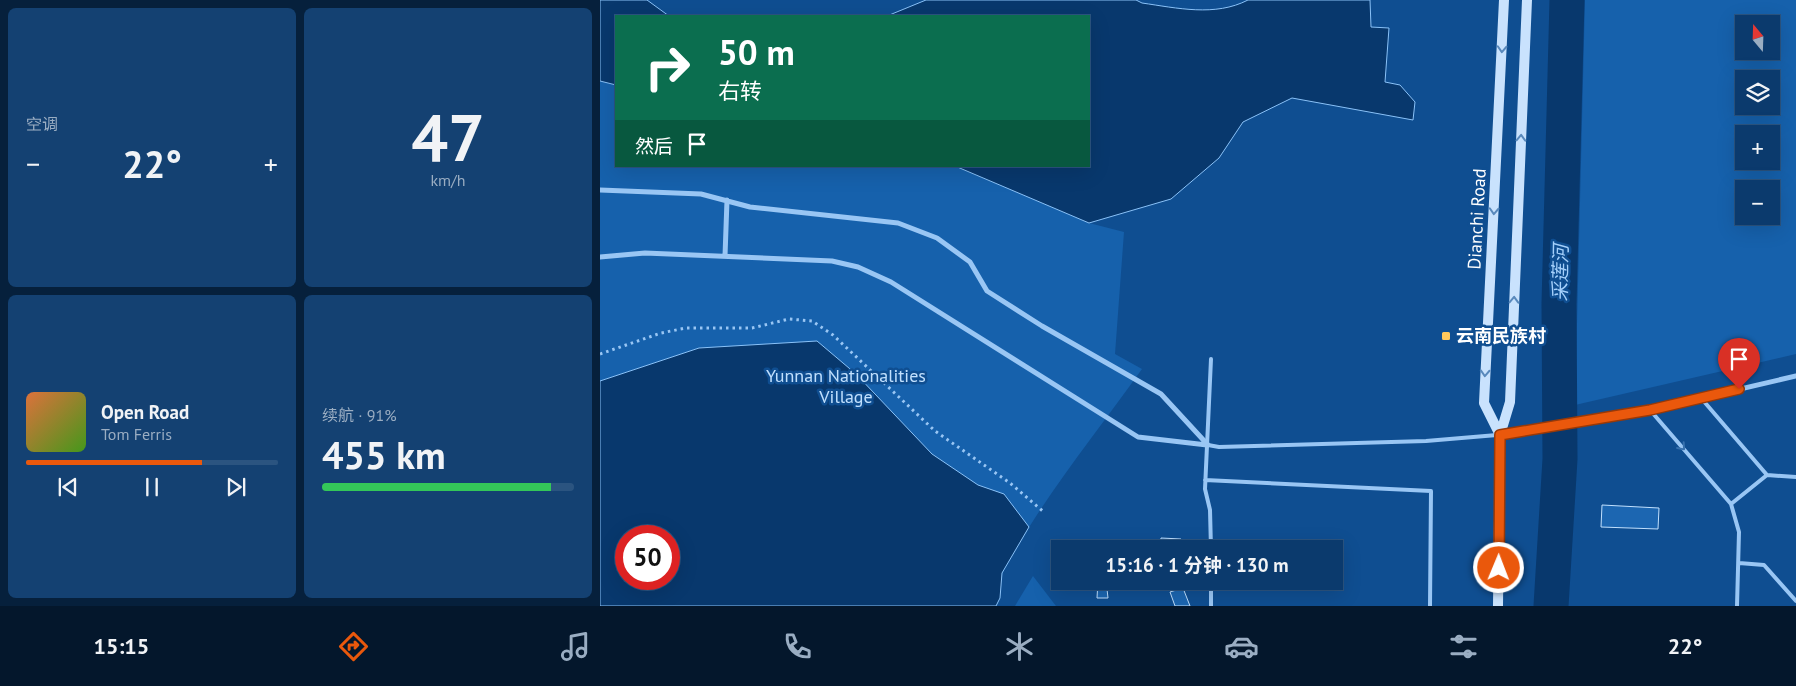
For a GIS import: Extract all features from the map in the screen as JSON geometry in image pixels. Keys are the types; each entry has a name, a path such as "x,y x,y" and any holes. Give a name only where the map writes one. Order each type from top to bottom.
{"main road":[{"name":"Dianchi Road","path":"1500,435 1484,403 1504,0"},
{"name":"Dianchi Road","path":"1498,606 1500,435 1510,402 1527,0"}],"street":[{"path":"600,190 702,194 750,207 898,223 937,238 970,262 987,291 1161,394 1208,445"},
{"path":"725,256 727,200"},
{"path":"600,257 645,253 725,256 832,261 858,267 891,282 1138,437 1208,445"},
{"path":"1500,435 1650,410 1796,376"}],"lane":[{"path":"1211,359 1205,480 1210,510 1211,540"},
{"path":"1701,398 1766,475"},
{"path":"1650,410 1731,504 1739,532 1737,606"},
{"path":"1208,445 1219,447 1416,441 1500,435"},
{"path":"1731,504 1766,475 1796,477"},
{"path":"1205,480 1432,491 1430,606"},
{"path":"1739,563 1764,565 1796,601"},
{"path":"1211,590 1211,606"}],"path":[{"path":"600,354 686,328 752,328 789,320 812,321 833,335 935,431 968,452 1021,492 1045,514"}],"green space":[{"path":"1585,0 1796,0 1796,354 1575,405"},
{"name":"Yunnan Nationalities Village","path":"600,81 615,85 615,167 957,167 1089,223 1124,232 1115,354 1142,369 1035,518 1002,574 996,606 600,606"},
{"path":"1033,576 1056,606 1015,606"}],"shaded area":[{"path":"600,0 647,0 668,15 615,15 615,85 600,81"},
{"path":"926,0 1136,0 1142,3 1169,7 1209,10 1235,5 1248,0 1370,0 1371,27 1389,28 1385,82 1400,85 1415,102 1413,120 1292,98 1243,122 1219,158 1171,199 1089,223 957,167 1090,167 1090,15 889,15"},
{"path":"817,341 856,374 932,454 978,485 1004,494 1029,527 1002,573 1000,598 996,606 600,606 600,381 699,348"}],"building":[{"path":"1602,505 1659,508 1658,529 1601,527"},
{"path":"1161,538 1181,539 1181,540 1161,540"},
{"path":"1097,590 1107,590 1108,598 1097,598"},
{"path":"1184,590 1190,606 1175,606 1170,592"}],"waterway":[{"name":"采莲河","path":"1551,606 1560,459 1559,304 1567,0"}],"place":[{"name":"云南民族村","path":"1446,336"}],"route":[{"path":"1499,568 1500,435 1650,410 1739,389"}]}
